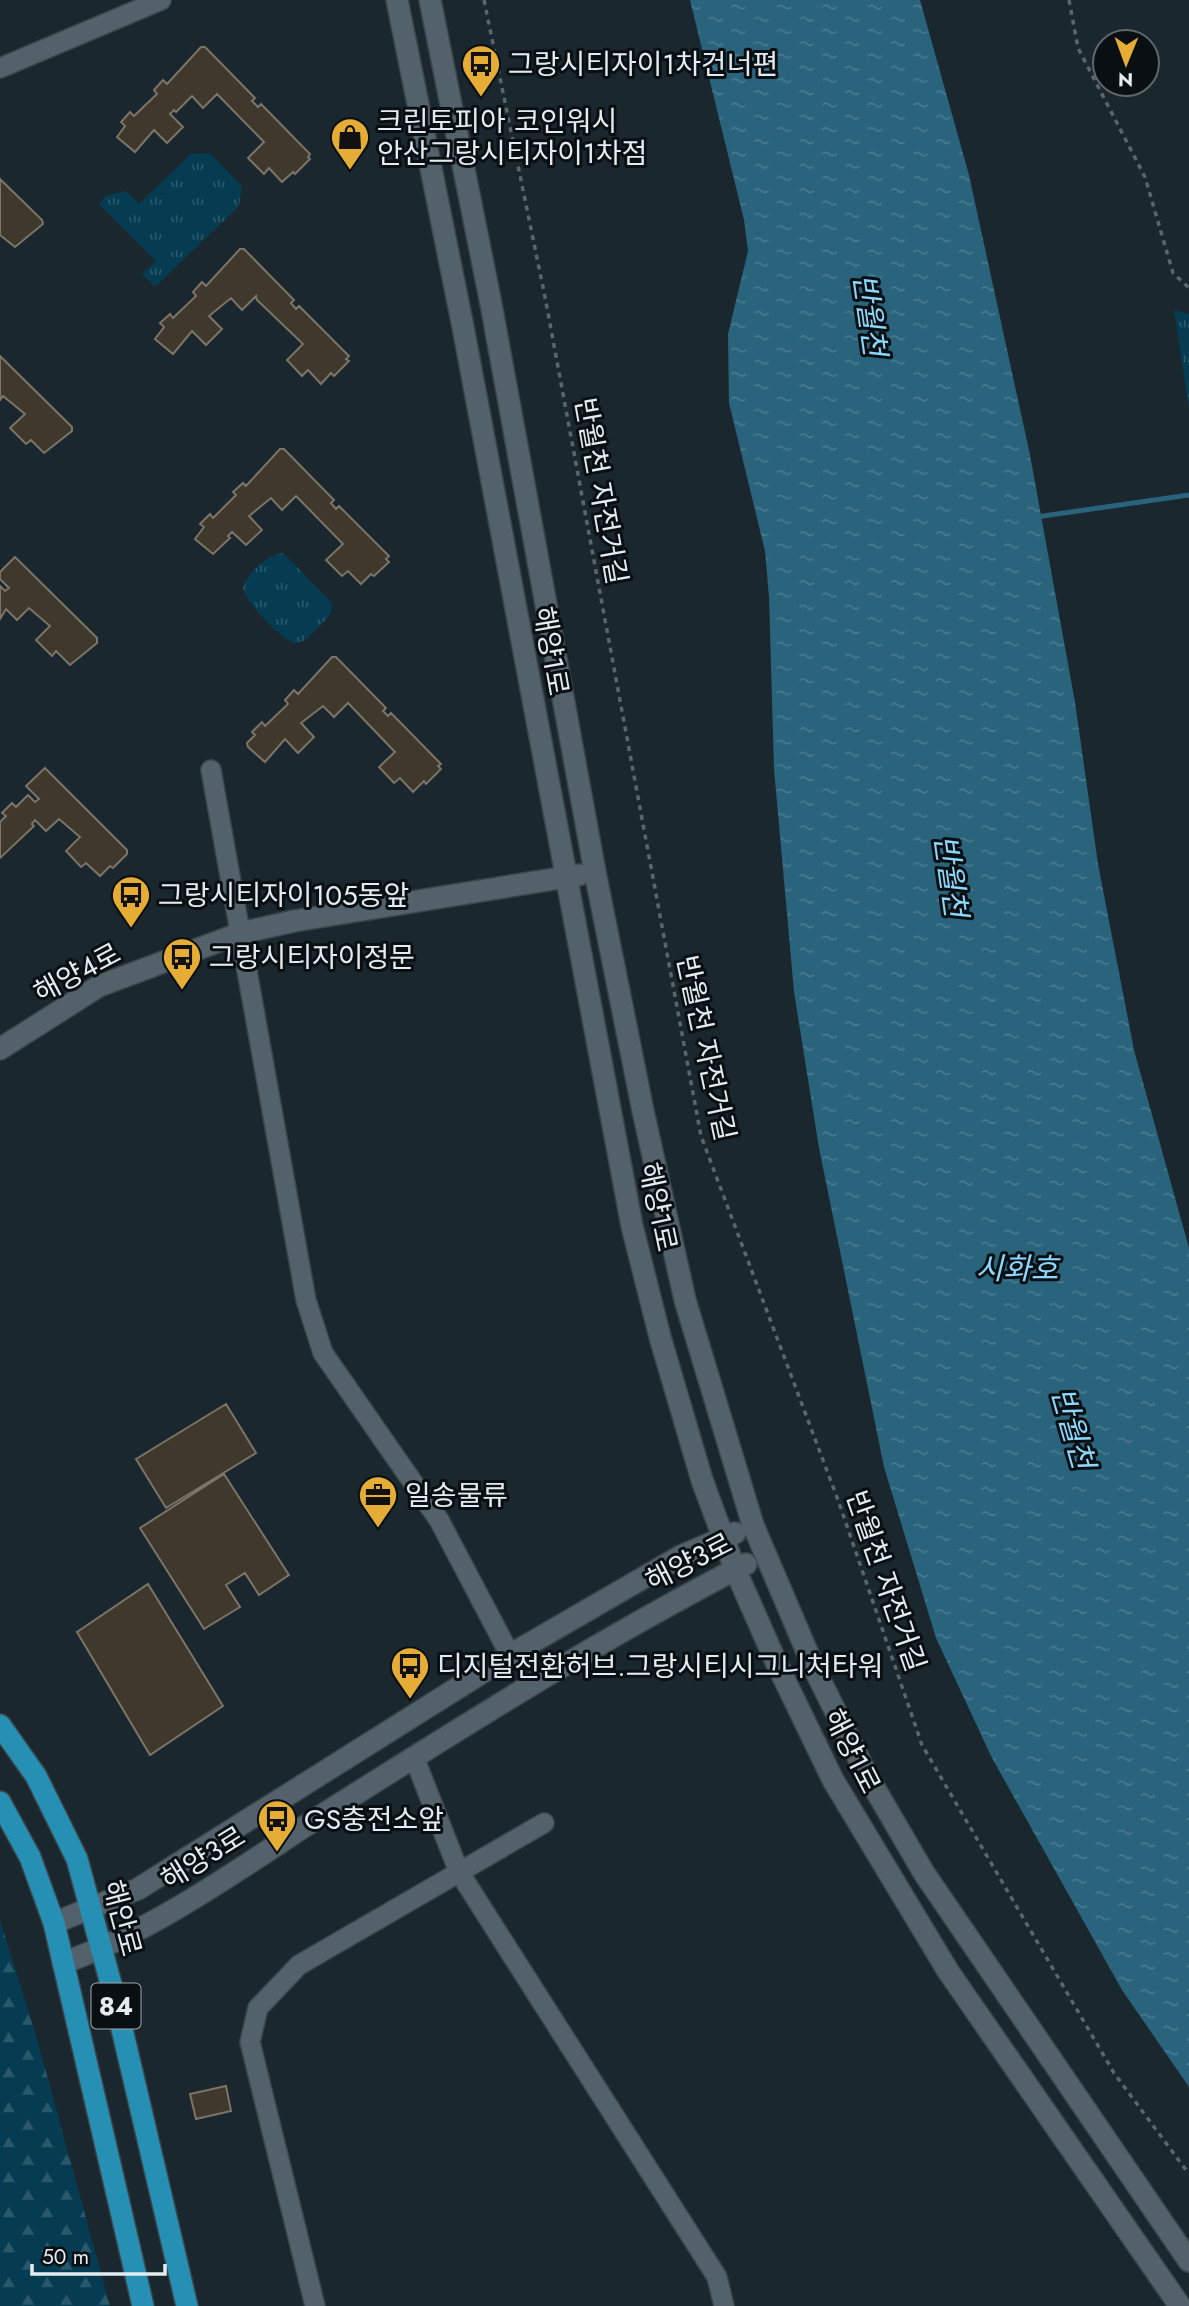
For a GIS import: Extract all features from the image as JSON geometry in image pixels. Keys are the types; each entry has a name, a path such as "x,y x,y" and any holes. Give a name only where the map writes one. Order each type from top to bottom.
{"main road":[{"name":"해안로","path":"0,1724 36,1776 77,1859 92,1907 187,2306"},
{"name":"84","path":"0,1802 30,1857 54,1923 143,2306"}],"street":[{"path":"0,68 162,0"},
{"name":"해양1로","path":"397,0 463,327 632,1226 683,1418 736,1569 833,1780 948,1971 1180,2306"},
{"name":"해양1로","path":"430,0 491,304 595,872 643,1111 685,1300 714,1404 753,1525 814,1668 862,1765 924,1873 1189,2261"},
{"path":"211,770 306,1300 323,1353 439,1520 510,1655"},
{"name":"해양4로","path":"0,1049 99,986 241,933 294,921 595,872"},
{"name":"해양3로","path":"54,1923 138,1889 510,1655 681,1556 753,1525"},
{"name":"해양3로","path":"63,1963 102,1949 143,1928 533,1682 677,1598 764,1555"},
{"path":"414,1757 459,1872 717,2277 724,2306"},
{"path":"315,2306 250,2042 258,2008 299,1965 544,1823"}],"path":[{"name":"반월천 자전거길","path":"484,0 548,311 701,1136 838,1500 922,1745 1114,2073 1189,2174"},
{"path":"1069,0 1078,48 1145,177 1174,273 1189,288"}],"green space":[{"path":"210,153 242,186 239,206 155,287 142,274 156,261 99,204 107,195 126,191 139,204 191,154"},
{"path":"1174,310 1189,314 1189,409"},
{"path":"283,553 332,603 327,619 306,639 297,643 283,637 266,621 250,603 243,589 248,577 258,566"},
{"path":"0,1920 38,2042 110,2306 0,2306"}],"water":[{"name":"시화호","path":"690,0 920,0 969,175 1030,455 1075,702 1098,864 1134,1050 1189,1248 1189,2087 1122,1990 992,1758 936,1638 884,1467 819,1148 794,992 774,769 765,551 729,403 728,334 748,251 744,220"}],"building":[{"path":"201,47 205,47 255,98 252,101 258,107 261,104 310,154 310,159 295,174 293,172 282,182 269,168 264,174 248,158 264,142 217,94 203,108 192,96 176,112 174,110 170,114 183,127 167,143 154,130 135,152 117,137 125,126 121,122 130,112 134,116 157,94 154,90 163,80 167,84"},
{"path":"0,179 43,224 15,247 0,235"},
{"path":"240,249 244,249 294,300 291,303 296,309 299,306 349,356 346,359 349,361 334,376 331,373 321,384 308,370 302,376 287,360 303,344 256,296 242,310 231,298 209,316 222,329 206,345 192,331 173,354 155,339 164,327 160,323 170,314 173,318 196,296 193,292 202,282 206,286"},
{"path":"0,356 72,427 72,431 44,453 31,440 26,444 10,428 25,414 3,396 0,400"},
{"path":"280,449 284,449 334,500 331,503 336,509 339,506 389,556 386,559 389,562 374,576 371,574 361,584 348,571 342,576 326,560 343,544 296,496 282,510 271,498 249,516 262,530 246,545 232,532 228,536 230,538 213,554 195,539 204,527 200,524 210,514 213,518 236,495 233,492 243,483 246,486"},
{"path":"15,557 97,638 97,643 70,665 56,651 52,656 36,640 50,626 29,608 17,620 6,609 0,619 0,586 5,591 9,588 0,579 0,572"},
{"path":"332,657 336,657 386,708 383,711 388,716 391,713 441,764 438,766 441,769 426,784 424,781 413,792 400,778 394,783 379,767 395,752 348,703 334,717 323,706 301,723 314,737 298,753 285,739 265,762 248,747 247,743 255,735 252,732 262,722 265,726 288,704 285,700 294,690 298,694"},
{"path":"45,768 127,850 127,854 113,868 110,866 100,876 86,863 81,867 66,851 80,837 59,819 46,831 35,820 32,824 34,826 0,858 0,822 6,816 2,813 12,803 16,807 28,795 35,802 39,799 26,786"},
{"path":"226,1404 256,1453 166,1508 136,1459"},
{"path":"224,1474 289,1575 259,1595 245,1573 226,1585 240,1607 204,1629 140,1528"},
{"path":"148,1584 223,1706 150,1755 77,1632"},
{"path":"226,2086 231,2111 196,2119 190,2094"}],"waterway":[{"path":"1036,517 1189,495"}],"place":[{"name":"그랑시티자이1차건너편","path":"481,98"},
{"name":"크린토피아 코인워시 안산그랑시티자이1차점","path":"350,171"},
{"name":"그랑시티자이105동앞","path":"131,929"},
{"name":"그랑시티자이정문","path":"182,991"},
{"name":"일송물류","path":"378,1529"},
{"name":"디지털전환허브.그랑시티시그니처타워","path":"410,1700"},
{"name":"GS충전소앞","path":"277,1853"}],"water label":[{"name":"반월천","path":"870,315"},
{"name":"반월천","path":"951,876"},
{"name":"반월천","path":"1073,1428"}]}
